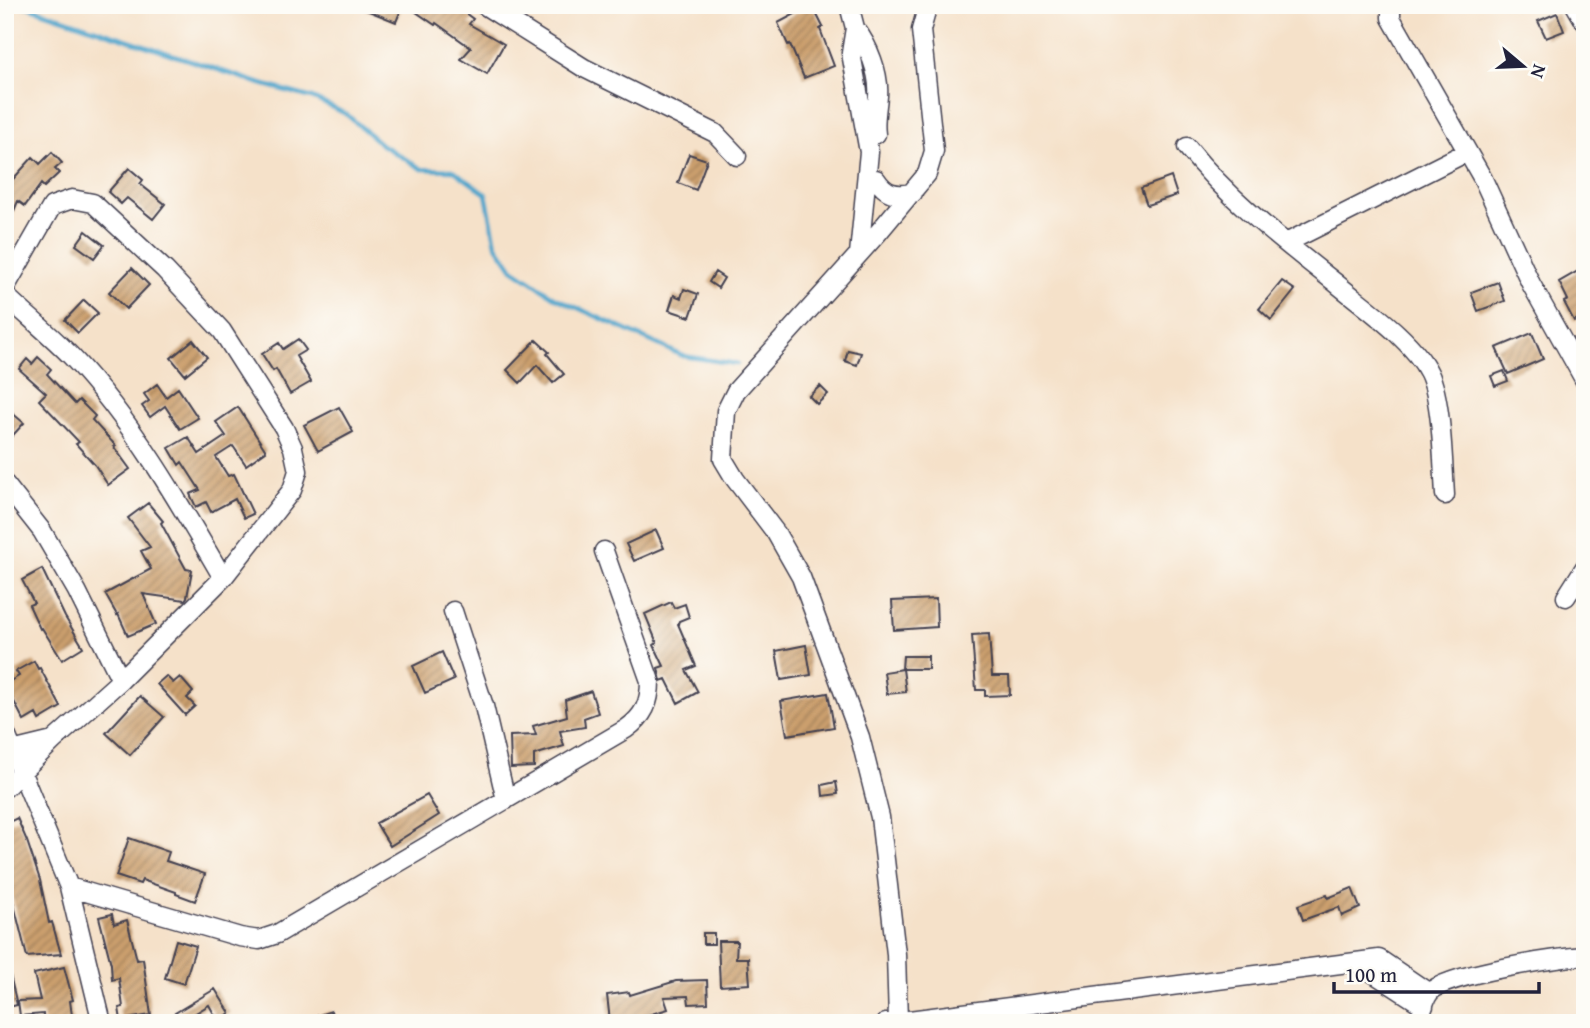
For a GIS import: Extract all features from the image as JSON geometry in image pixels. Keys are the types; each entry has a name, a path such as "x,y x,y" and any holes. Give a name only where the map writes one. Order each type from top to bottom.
{"street":[{"path":"484,5 584,68 715,133 737,156"},
{"path":"849,5 855,28 865,42 879,93 874,122 878,147 876,179 870,216 877,234"},
{"path":"928,5 921,30 934,151 927,174 877,234 736,391 726,411 723,459 776,533 801,577 860,737 880,817 896,954 892,1022 976,1017 1379,959 1424,1007"},
{"path":"1391,5 1391,18 1483,179 1531,284 1585,381"},
{"path":"1575,5 1585,22"},
{"path":"855,28 851,53 869,152 859,254"},
{"path":"1187,147 1210,176 1409,346 1429,373 1436,397 1445,495"},
{"path":"1286,243 1467,152"},
{"path":"876,179 882,189 891,194 913,193"},
{"path":"5,288 52,206 62,201 83,199 102,210 165,270 222,331 284,428 293,448 298,471 292,490 223,578 121,680 5,788"},
{"path":"5,295 72,358 131,430 192,524 223,578"},
{"path":"5,484 42,531 77,591 121,680"},
{"path":"69,887 240,937 259,940 277,934 626,729 638,720 646,709 650,681 604,551"},
{"path":"1566,597 1585,566"},
{"path":"453,611 484,706 506,800"},
{"path":"5,732 9,754 22,772 69,887 102,1023"},
{"path":"9,754 53,741"},
{"path":"1424,1007 1432,989 1455,980 1517,966 1585,957"},
{"path":"1356,962 1424,1007"}],"building":[{"path":"354,5 403,5 396,22"},
{"path":"406,5 447,5 454,10 457,7 473,19 469,24 504,44 487,74 461,59 471,48"},
{"path":"812,5 823,27 820,29 834,66 804,78 778,23"},
{"path":"1557,13 1564,31 1546,38 1538,21"},
{"path":"52,152 62,163 55,169 59,173 44,187 41,184 25,206 18,201 5,232 5,188 33,157 40,164"},
{"path":"689,154 707,160 696,190 678,183"},
{"path":"129,168 143,180 140,184 165,204 153,219 127,198 121,204 108,192"},
{"path":"1171,177 1177,195 1147,205 1141,188"},
{"path":"86,231 104,245 94,258 76,245"},
{"path":"1585,267 1585,315 1574,321 1564,302 1568,300 1559,282"},
{"path":"132,268 149,285 126,309 109,292"},
{"path":"715,272 724,278 718,288 709,282"},
{"path":"1282,281 1295,290 1271,320 1259,309"},
{"path":"1498,282 1505,301 1478,311 1471,292"},
{"path":"684,289 698,294 690,317 669,310 674,295 681,298"},
{"path":"84,300 98,313 78,333 65,320"},
{"path":"1532,333 1543,359 1508,374 1496,348"},
{"path":"298,339 306,350 296,356 311,382 290,394 276,369 273,371 262,354 279,343 283,349"},
{"path":"193,340 207,357 185,375 171,358"},
{"path":"536,340 549,352 547,354 564,374 553,383 537,365 520,383 507,370"},
{"path":"848,350 861,353 857,365 845,361"},
{"path":"38,357 51,369 47,374 75,404 79,400 95,416 92,420 116,446 114,447 130,469 108,485 76,444 79,442 39,400 46,393 19,369 27,359 32,364"},
{"path":"1504,371 1508,381 1495,386 1491,376"},
{"path":"157,384 166,397 178,388 198,418 180,429 165,406 150,417 142,406 149,401 144,394"},
{"path":"820,386 828,394 817,404 809,396"},
{"path":"5,407 24,423 5,444"},
{"path":"238,407 266,451 246,465 233,446 216,457 228,476 234,474 253,514 244,518 235,499 211,512 206,502 196,507 190,494 200,490 182,462 179,465 169,448 188,437 199,454 226,436 216,422"},
{"path":"339,407 353,432 318,451 304,425"},
{"path":"148,503 163,521 161,523 186,569 192,570 185,600 143,594 156,624 128,636 105,594 151,569 141,551 150,547 128,518"},
{"path":"656,530 664,548 634,561 626,544"},
{"path":"42,569 83,647 62,660 42,628 40,629 29,605 34,603 22,580"},
{"path":"936,599 937,627 894,630 892,601"},
{"path":"671,602 674,608 685,604 689,617 678,624 696,666 686,670 698,692 678,703 666,679 661,681 658,668 664,666 654,645 657,643 645,614"},
{"path":"989,634 992,676 1009,676 1010,695 985,696 985,690 976,690 972,635"},
{"path":"806,645 811,675 781,680 776,651"},
{"path":"442,652 454,680 425,693 413,666"},
{"path":"903,656 928,656 928,669 902,669"},
{"path":"34,661 61,707 39,720 36,714 24,721 5,684 19,676 16,671"},
{"path":"903,669 906,692 887,694 884,672"},
{"path":"166,676 173,683 180,677 193,692 187,698 195,706 185,715 157,684"},
{"path":"591,691 598,713 584,718 585,727 560,731 564,746 534,755 534,767 511,768 510,736 536,735 533,726 567,716 565,700"},
{"path":"828,693 834,727 787,735 781,701"},
{"path":"140,696 164,717 130,755 106,733"},
{"path":"836,782 838,794 823,796 822,785"},
{"path":"427,795 439,815 390,846 376,823"},
{"path":"17,818 40,880 49,923 52,922 61,954 27,957 9,885 5,886 5,875 9,874 5,860 5,824"},
{"path":"129,838 169,852 166,861 205,874 195,901 142,880 140,884 116,876"},
{"path":"1352,888 1360,908 1342,916 1339,907 1303,920 1298,905 1327,895 1328,898"},
{"path":"112,914 114,924 127,920 137,960 143,959 151,1015 121,1020 119,1008 123,1007 119,978 112,980 111,964 99,917"},
{"path":"703,933 714,933 714,944 703,944"},
{"path":"176,940 196,946 184,984 165,978"},
{"path":"718,941 737,941 736,958 748,958 750,984 720,986"},
{"path":"64,967 73,1000 70,1001 73,1023 44,1023 43,1014 20,1016 18,1001 40,1000 34,974"},
{"path":"5,975 10,975 17,1005 5,1008"},
{"path":"707,980 708,1003 689,1004 688,996 664,997 668,1009 645,1016 610,1021 607,995 629,992 630,995 676,981"},
{"path":"215,989 230,1013 218,1021 209,1005 181,1022 175,1013"},
{"path":"331,1011 335,1023 301,1021"}],"waterway":[{"path":"23,5 258,83 312,98 346,114 382,145 422,169 453,170 486,194 496,244 513,269 556,298 683,356 737,364"}]}
